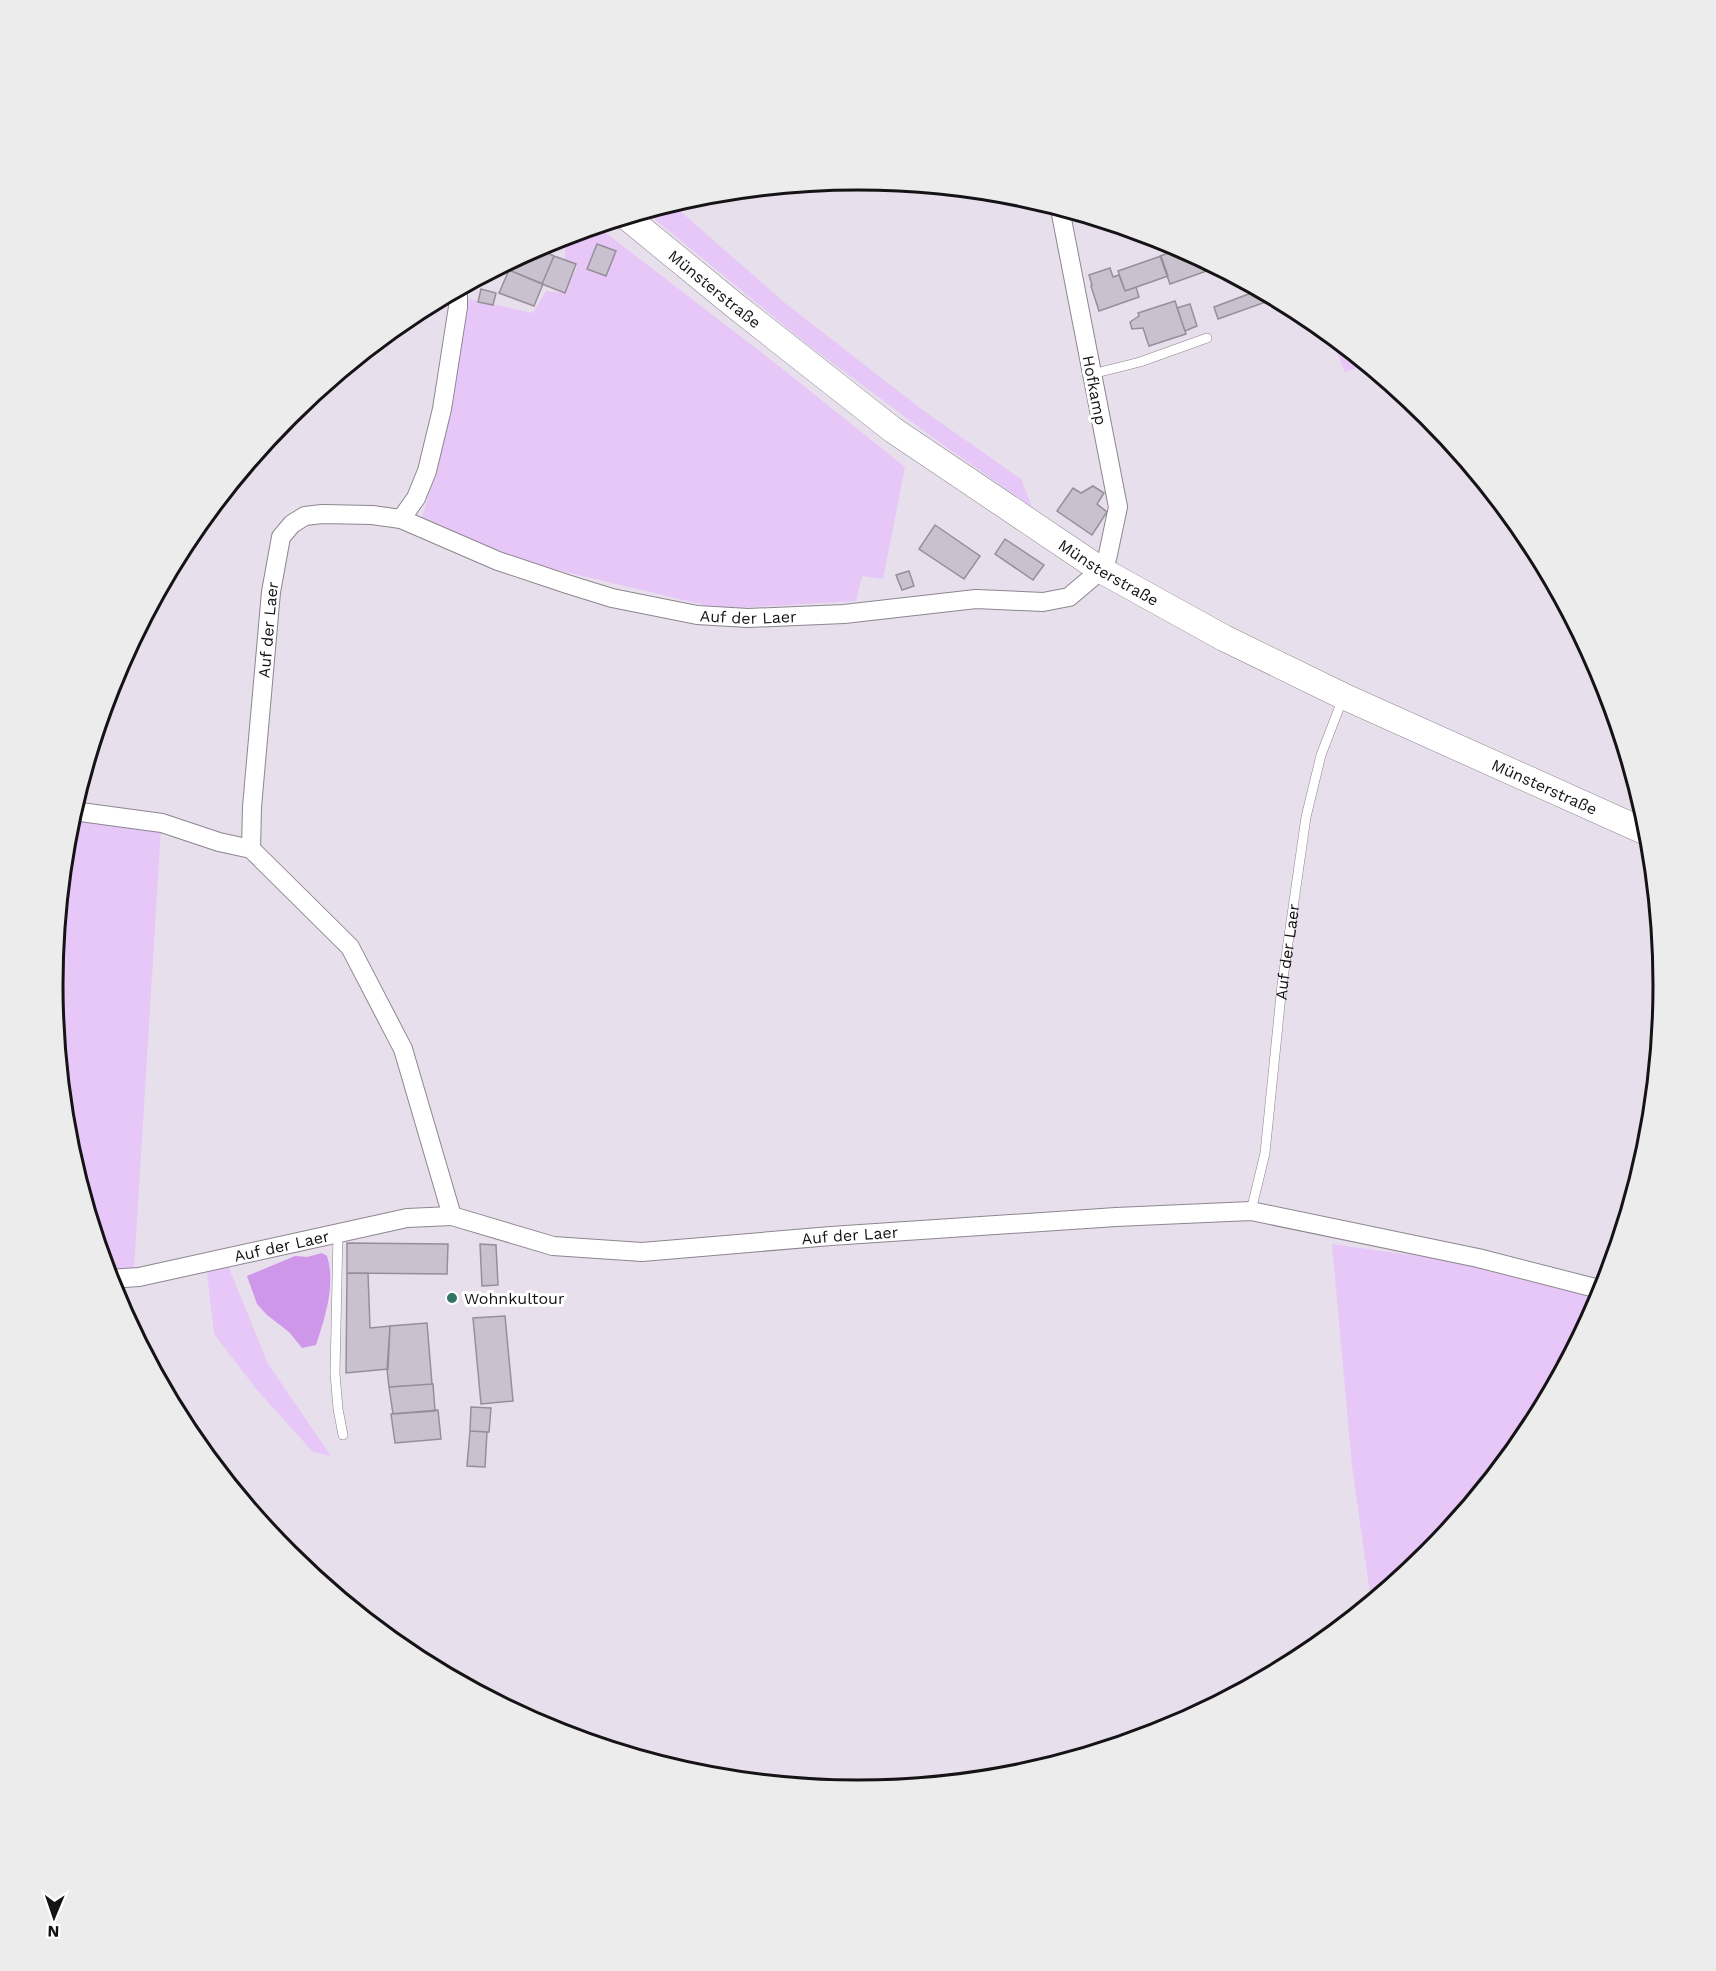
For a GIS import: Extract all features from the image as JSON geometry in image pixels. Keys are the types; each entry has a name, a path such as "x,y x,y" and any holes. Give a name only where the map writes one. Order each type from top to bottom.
{"main road":[{"name":"Münsterstraße","path":"634,223 893,430 1101,570 1224,638 1343,696 1638,828"}],"street":[{"name":"Hofkamp","path":"1062,217 1118,507 1107,559 1101,570"},
{"path":"401,519 416,498 427,471 442,409 458,299"},
{"name":"Auf der Laer","path":"251,849 252,807 271,592 282,537 292,524 305,516 372,515 401,519 498,561 548,578 612,598 697,615 748,618 844,614 976,599 1043,602 1069,597 1101,570"},
{"path":"82,812 162,823 219,842 251,849 350,946 403,1049 452,1216"},
{"name":"Auf der Laer","path":"119,1278 139,1277 407,1218 452,1216 553,1246 642,1252 843,1235 1116,1217 1251,1211 1479,1257 1593,1287"}],"lane":[{"path":"1092,374 1140,362 1208,338"},
{"name":"Auf der Laer","path":"1251,1211 1264,1153 1282,986 1306,817 1321,755 1343,696"},
{"path":"338,1233 334,1364 343,1435"}],"shaded area":[{"path":"680,211 785,303 920,408 1021,479 1032,507 939,442 807,344 653,218"},
{"path":"605,232 775,363 905,467 883,579 862,576 856,601 721,609 524,562 421,520 443,438 464,298 533,313 546,291 564,293 577,267 565,260 565,247"},
{"path":"1336,351 1358,368 1345,372"},
{"path":"81,819 161,829 134,1268 116,1269 105,1241 78,1141 70,1089 63,986 65,934 70,882"},
{"path":"1332,1244 1467,1263 1590,1295 1571,1337 1546,1383 1519,1427 1489,1469 1456,1510 1420,1548 1370,1593 1352,1466"},
{"path":"322,1253 327,1256 329,1267 328,1301 316,1345 302,1348 289,1332 257,1304 247,1276 295,1256 307,1257"},
{"path":"227,1263 268,1364 331,1456 313,1452 257,1390 214,1334 207,1273"}],"building":[{"path":"597,244 616,251 606,276 587,269"},
{"path":"548,253 554,256 542,284 510,270"},
{"path":"1167,253 1207,271 1170,284 1160,256"},
{"path":"554,256 576,264 565,293 542,284"},
{"path":"1161,256 1168,276 1125,291 1118,271"},
{"path":"1110,268 1113,277 1119,275 1125,291 1136,287 1139,297 1099,311 1089,275"},
{"path":"510,270 543,284 534,306 499,293"},
{"path":"481,289 496,293 493,305 478,302"},
{"path":"1250,294 1265,302 1218,319 1214,307"},
{"path":"1175,301 1186,334 1149,346 1143,328 1132,329 1130,322 1139,316 1138,313"},
{"path":"1190,304 1197,326 1185,331 1177,308"},
{"path":"1093,486 1104,493 1097,504 1107,512 1092,535 1057,511 1073,488 1081,493"},
{"path":"935,525 980,556 964,579 919,549"},
{"path":"1005,539 1044,565 1033,580 995,554"},
{"path":"909,571 914,586 902,590 896,575"},
{"path":"347,1243 448,1244 447,1274 347,1273"},
{"path":"480,1244 496,1245 498,1285 482,1286"},
{"path":"347,1273 368,1273 370,1328 390,1326 388,1369 346,1373"},
{"path":"505,1316 513,1401 481,1404 473,1318"},
{"path":"427,1323 432,1384 389,1387 387,1369 390,1326"},
{"path":"433,1384 435,1411 393,1414 389,1387"},
{"path":"471,1407 491,1408 489,1432 470,1431"},
{"path":"438,1410 441,1439 395,1443 391,1414"},
{"path":"470,1431 487,1432 485,1467 467,1466"}],"place":[{"name":"Wohnkultour","path":"452,1298"}]}
